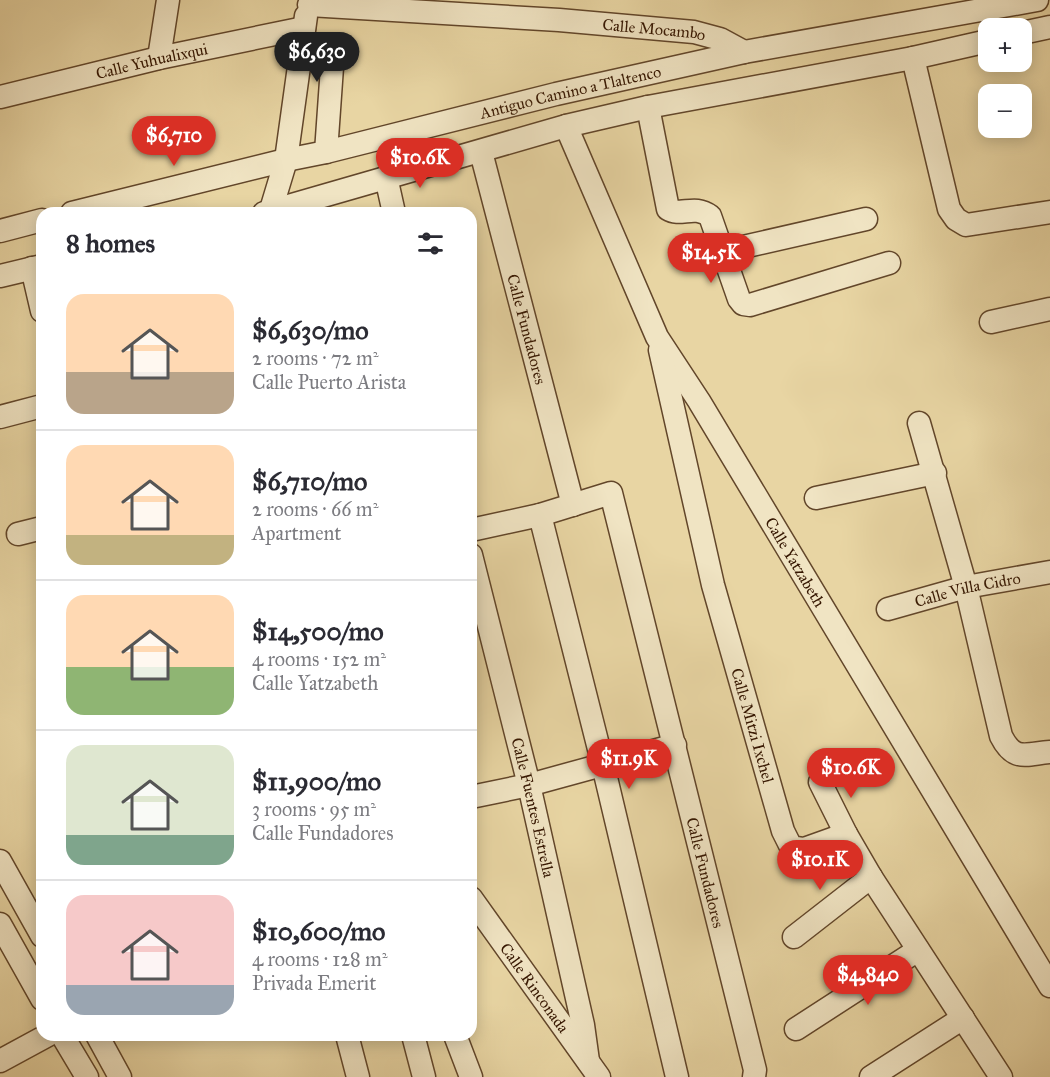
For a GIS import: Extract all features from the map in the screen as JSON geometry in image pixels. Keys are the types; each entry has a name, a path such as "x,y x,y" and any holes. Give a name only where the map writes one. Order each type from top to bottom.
{"street":[{"path":"159,58 168,0"},
{"name":"Antiguo Camino a Tlaltenco","path":"96,207 556,94 744,52 982,5 1037,0"},
{"path":"270,207 286,160 309,3"},
{"name":"Calle Mocambo","path":"309,3 559,20 694,32 720,39 744,52"},
{"name":"Calle Yuhualixqui","path":"0,97 159,58 304,28"},
{"path":"1032,32 1050,29"},
{"path":"288,207 566,126 648,107 913,58 978,43"},
{"path":"913,58 949,209 956,219 966,225 1050,212"},
{"path":"326,152 332,68"},
{"path":"648,107 668,209 673,212 703,210 710,216 721,252 743,304 750,305 889,263"},
{"name":"Calle Yatzabeth","path":"566,126 657,337 699,401 1050,986"},
{"name":"Calle Fundadores","path":"481,152 573,505 611,493 755,1070 754,1077"},
{"path":"386,177 393,207"},
{"path":"721,252 866,219"},
{"path":"0,231 36,222"},
{"path":"0,276 36,267"},
{"path":"991,322 1050,309"},
{"name":"Calle Mitzi Ixchel","path":"657,337 713,585 783,831 791,847 804,849 846,834"},
{"path":"0,417 36,408"},
{"path":"919,423 966,587 1001,736 1007,749 1019,755 1050,752"},
{"path":"816,498 935,473"},
{"path":"477,529 540,515 573,505"},
{"path":"540,515 603,765 677,1077"},
{"path":"18,534 36,530"},
{"name":"Calle Villa Cidro","path":"888,609 966,587 1050,572"},
{"name":"Calle Fuentes Estrella","path":"477,579 529,785 593,1069"},
{"path":"477,796 529,785 675,745"},
{"path":"820,782 871,877 1001,1077"},
{"path":"0,861 36,925"},
{"path":"794,937 871,877"},
{"name":"Calle Rinconada","path":"477,906 593,1069"},
{"path":"0,924 36,988"},
{"path":"796,1029 918,950"},
{"path":"871,1077 963,1018"},
{"path":"0,1061 37,1041"},
{"path":"66,1041 87,1077"},
{"path":"100,1041 120,1077"},
{"path":"349,1041 358,1077"},
{"path":"415,1041 424,1077"},
{"path":"457,1041 471,1077"}]}
